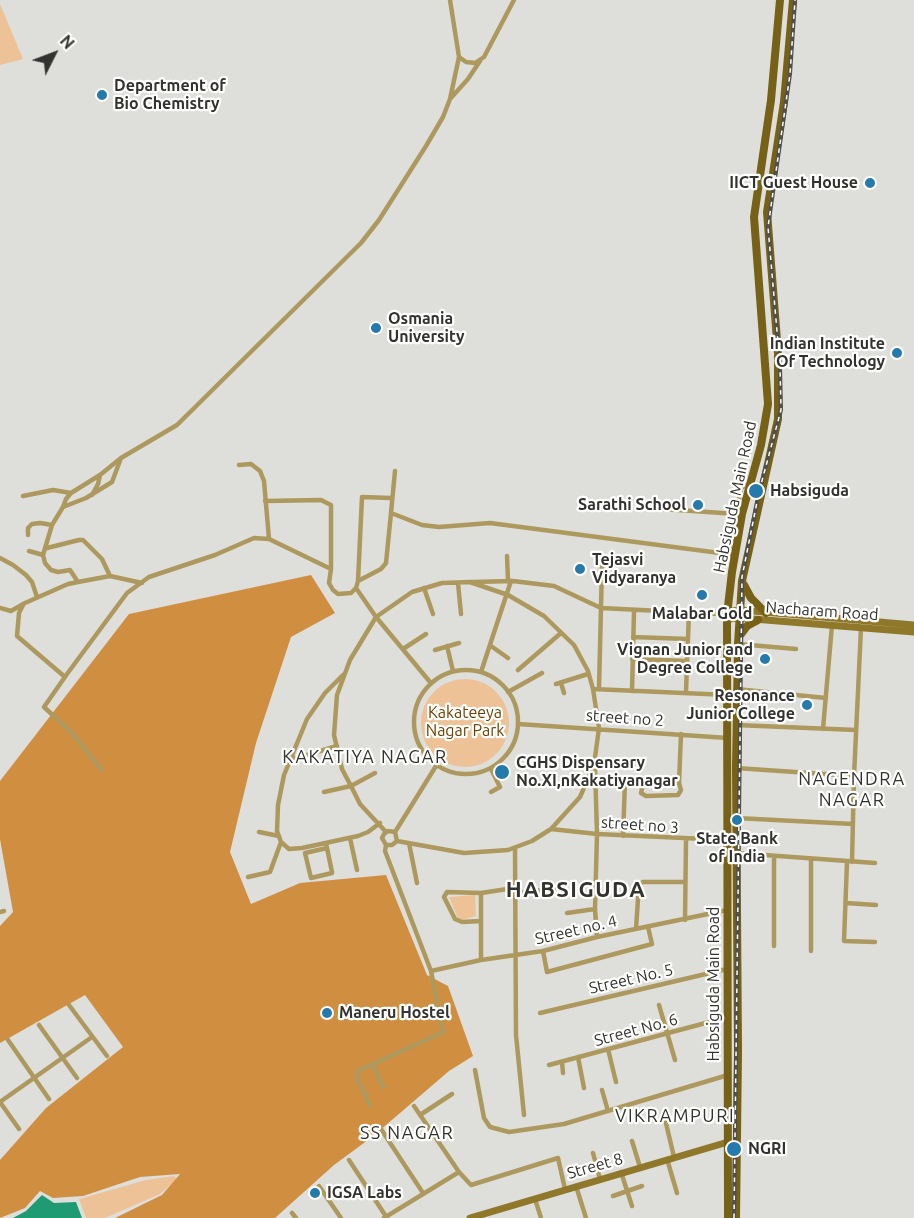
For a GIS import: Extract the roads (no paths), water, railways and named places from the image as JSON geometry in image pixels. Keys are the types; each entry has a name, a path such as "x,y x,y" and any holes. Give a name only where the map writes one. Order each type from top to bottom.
{"main road":[{"name":"Habsiguda Main Road","path":"728,1218 728,615 732,555 761,445 768,404 754,217 778,33 780,0"},
{"name":"Habsiguda Main Road","path":"736,1218 738,1067 736,689 738,641 742,581 778,419 778,353 767,212 784,102 793,0"},
{"path":"778,33 791,35"},
{"path":"755,226 768,226"},
{"path":"742,581 750,598 766,613"},
{"name":"Nacharam Road","path":"728,615 766,613 914,632"},
{"path":"720,614 728,615"},
{"name":"Nacharam Road","path":"741,614 758,620 832,625 914,625"},
{"path":"738,641 747,626 758,620"},
{"path":"727,861 737,857"},
{"name":"Street 8","path":"470,1218 728,1142"}],"street":[{"path":"78,582 70,570 58,573 51,570 45,563 44,555 52,525 66,499 72,492 100,475 121,458 177,425 361,243 379,220 426,146 443,117 450,99 459,57 450,0"},
{"path":"450,99 484,57 514,0"},
{"path":"459,57 466,62 480,61"},
{"path":"63,507 81,501 112,482 121,458"},
{"path":"239,465 251,464 260,471 264,481 269,539"},
{"path":"358,581 386,563 395,471"},
{"path":"92,495 100,475"},
{"path":"392,513 411,521 440,527 490,523 732,555 741,488 751,483"},
{"path":"23,496 53,490 72,492 81,501"},
{"path":"265,501 321,500 331,505 329,583 333,591 344,595 351,593 358,581 362,497 392,498"},
{"path":"648,508 736,514"},
{"path":"28,535 28,528 32,524 52,525"},
{"path":"102,770 71,732 44,707 128,594 158,573 215,555 254,538 269,539 331,569"},
{"path":"47,548 83,540 102,559 110,576"},
{"path":"29,551 44,555"},
{"path":"482,672 508,595 507,556"},
{"path":"0,558 26,575 32,582 37,597"},
{"path":"597,937 594,765 599,728 596,689 603,565"},
{"path":"0,609 11,611 68,584 110,576 142,583"},
{"path":"386,832 360,804 342,769 334,735 337,695 350,660 376,617 412,592 442,583 509,581 554,586 602,608 720,614"},
{"path":"470,582 508,595 544,616 574,645 596,689"},
{"path":"458,583 460,614"},
{"path":"356,588 376,617 430,682"},
{"path":"424,588 433,614"},
{"path":"25,603 19,613 17,636 65,677"},
{"path":"632,691 634,611"},
{"path":"686,693 689,612"},
{"path":"862,624 853,824 844,941 875,942"},
{"path":"823,729 832,625"},
{"path":"518,670 561,633"},
{"path":"403,649 426,634"},
{"path":"633,637 688,639"},
{"path":"738,641 796,649"},
{"path":"435,650 459,643"},
{"path":"447,646 453,671"},
{"path":"491,646 508,658"},
{"path":"633,659 687,661"},
{"path":"453,671 482,672 502,684 515,703 518,724 514,745 509,754 491,770 472,775 461,775 436,766 419,746 413,720 417,703 430,682 453,671"},
{"path":"327,845 289,849 281,842 277,831 278,805 284,775 307,719 325,693 345,673"},
{"path":"508,692 542,673"},
{"path":"564,693 559,684 588,674"},
{"path":"596,689 728,695"},
{"path":"736,689 826,698"},
{"name":"street no 2","path":"518,724 729,738"},
{"path":"736,725 856,730"},
{"path":"680,783 644,780 641,792 646,796 678,795 681,790 681,734"},
{"path":"290,760 337,746"},
{"path":"386,845 392,845 397,841 464,853 498,852 515,848 532,841 551,828 580,797 594,765"},
{"path":"395,832 436,766"},
{"path":"736,768 854,776"},
{"path":"490,792 500,787 491,770"},
{"path":"324,792 351,786 375,773"},
{"path":"623,836 625,781"},
{"path":"736,818 853,824"},
{"path":"327,845 332,873 311,878 305,853 327,845 368,832 380,823"},
{"name":"street no 3","path":"551,828 623,836 727,840"},
{"path":"259,832 279,836"},
{"path":"386,832 395,832"},
{"path":"370,1105 357,1074 360,1070 443,1032 430,971 385,851 386,845 382,838 386,832"},
{"path":"395,832 397,841"},
{"path":"350,838 357,870"},
{"path":"685,920 686,840"},
{"path":"248,877 270,872 281,842"},
{"path":"409,843 417,883"},
{"path":"515,848 516,1035 524,1115"},
{"path":"737,857 774,856 875,862"},
{"path":"774,856 774,946"},
{"path":"811,951 812,859"},
{"path":"636,929 639,884 643,882 685,882"},
{"path":"481,921 462,922 455,919 444,897 447,892 481,893 554,889"},
{"path":"481,893 481,960"},
{"path":"846,903 876,904"},
{"path":"567,913 595,909"},
{"name":"Street no. 4","path":"430,971 481,960 543,951 597,937 727,910"},
{"path":"543,951 547,972 652,944 648,927"},
{"name":"Street No. 5","path":"540,1013 728,969"},
{"path":"69,1005 107,1056"},
{"path":"659,1005 675,1060"},
{"name":"Street No. 6","path":"549,1065 728,1017"},
{"path":"39,1025 77,1078"},
{"path":"19,1129 0,1102 92,1037"},
{"path":"8,1040 50,1099"},
{"path":"608,1049 616,1082"},
{"path":"578,1058 584,1088"},
{"path":"561,1062 563,1073"},
{"path":"373,1064 383,1087"},
{"path":"475,1070 484,1118 490,1127 509,1132 564,1124 728,1075"},
{"path":"602,1090 608,1111"},
{"path":"420,1115 452,1094"},
{"path":"414,1106 459,1172 471,1185 558,1158"},
{"path":"665,1119 677,1193"},
{"path":"379,1126 423,1193"},
{"path":"632,1141 640,1167"},
{"path":"556,1149 565,1189"},
{"path":"593,1153 600,1179"},
{"path":"350,1160 386,1218 459,1172"},
{"path":"621,1172 632,1206"},
{"path":"319,1186 341,1218"},
{"path":"576,1186 586,1218"},
{"path":"613,1196 642,1186"},
{"path":"536,1199 541,1218"},
{"path":"498,1209 500,1218"}],"railway":[{"path":"734,1218 742,577 759,492 781,410 780,366 768,227 790,74 795,0"}],"place":[{"name":"Department of Bio Chemistry","path":"102,95"},
{"name":"IICT Guest House","path":"870,183"},
{"name":"Osmania University","path":"376,328"},
{"name":"Indian Institute Of Technology","path":"897,353"},
{"name":"Habsiguda","path":"756,491"},
{"name":"Sarathi School","path":"698,505"},
{"name":"Tejasvi Vidyaranya","path":"580,569"},
{"name":"Malabar Gold","path":"702,595"},
{"name":"Vignan Junior and Degree College","path":"765,659"},
{"name":"Resonance Junior College","path":"807,705"},
{"name":"CGHS Dispensary No.XI,nKakatiyanagar","path":"502,772"},
{"name":"State Bank of India","path":"737,820"},
{"name":"Maneru Hostel","path":"327,1013"},
{"name":"NGRI","path":"734,1149"},
{"name":"IGSA Labs","path":"315,1193"}],"district":[{"name":"KAKATIYA NAGAR","path":"365,757"},
{"name":"NAGENDRA NAGAR","path":"852,789"},
{"name":"HABSIGUDA","path":"576,890"},
{"name":"VIKRAMPURI","path":"675,1116"},
{"name":"SS NAGAR","path":"407,1133"}],"park label":[{"name":"Kakateeya Nagar Park","path":"465,722"}]}
